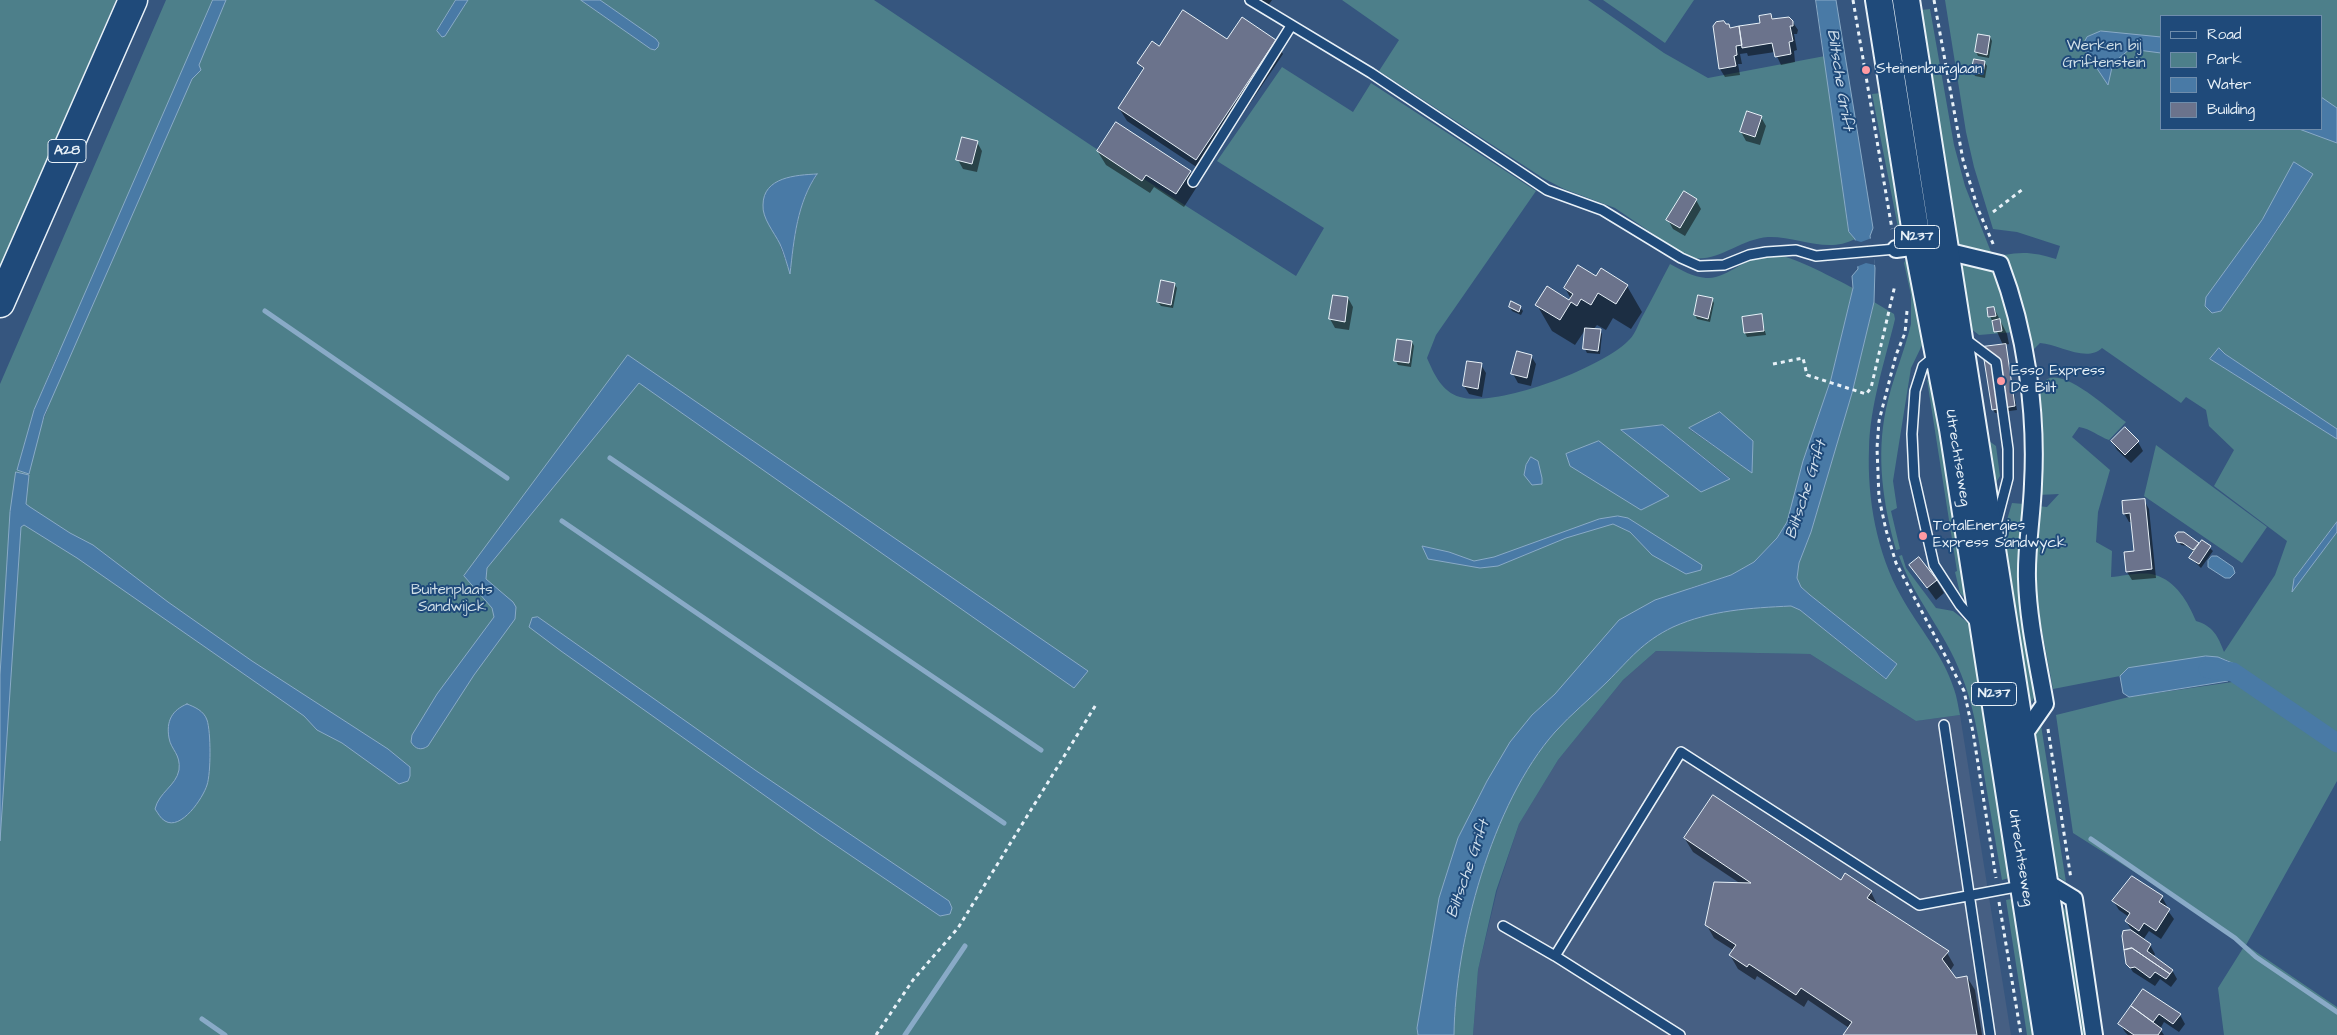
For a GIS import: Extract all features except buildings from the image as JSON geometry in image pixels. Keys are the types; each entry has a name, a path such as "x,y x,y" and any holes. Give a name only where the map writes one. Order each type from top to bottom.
{"highway":[{"name":"A28","path":"0,302 133,0"}],"main road":[{"name":"Utrechtseweg","path":"1879,0 1907,247 1940,352 1984,631 2035,884 2068,1035"},
{"name":"Utrechtseweg","path":"1906,0 2022,736 2047,1035"}],"street":[{"path":"1946,251 2000,264 2017,318 2025,363 2034,436 2034,484 2027,578 2044,704 2022,736"},
{"name":"Utrechtseweg","path":"2035,884 2074,899"},
{"path":"2074,899 2094,1035"}],"lane":[{"path":"1250,0 1371,73 1547,190 1602,210 1681,258 1699,266 1724,265 1749,255 1766,252 1796,250 1816,256 1907,247"},
{"path":"1193,182 1291,26"},
{"path":"1940,352 1923,366 1915,391 1912,434 1914,477 1934,565 1960,605 1984,631"},
{"path":"1944,725 1990,1035"},
{"path":"1555,956 1681,752 1919,905 2035,884"},
{"path":"1503,926 1555,956 1680,1035"}],"path":[{"path":"1934,0 1964,160 1978,209 2000,264"},
{"path":"1993,212 2023,189"},
{"path":"1773,364 1803,358 1807,375 1866,394 1872,388 1895,285"},
{"path":"876,1035 913,980 958,928 1097,703"},
{"path":"2044,704 2074,899"}],"shaded area":[{"path":"1656,651 1810,654 1916,721 1960,715 2011,1035 1473,1035 1478,970 1497,891 1519,824 1558,760 1623,680"}],"green space":[{"path":"0,0 116,0 0,267"},
{"name":"Buitenplaats Sandwijck","path":"166,0 213,0 195,43 217,0 456,0 437,31 445,35 468,0 581,0 654,50 658,47 659,42 600,0 874,0 1092,146 1296,276 1324,228 1217,161 1282,67 1353,112 1371,83 1536,191 1436,335 1427,358 1443,387 1460,397 1477,399 1499,397 1550,383 1575,373 1617,350 1633,335 1670,264 1687,273 1706,278 1723,275 1758,257 1778,255 1805,264 1853,288 1831,379 1803,461 1787,522 1777,538 1754,562 1731,575 1690,588 1583,664 1532,715 1487,781 1458,838 1439,898 1417,1028 1418,1035 0,1035 0,384","holes":["813,174 817,175 810,186 801,209 795,234 790,272 780,246","59,351 48,408 38,434 29,473 17,470 34,410","1720,412 1751,468 1751,472 1689,429","1663,425 1730,479 1621,431","17,472 29,475 25,504"]},
{"path":"1342,0 1588,0 1664,53 1708,78 1825,56 1849,232 1855,239 1834,245 1823,245 1779,237 1768,237 1747,242 1708,258 1687,257 1615,208 1564,189 1543,178 1379,71 1399,40"},
{"path":"1603,0 1694,0 1665,43"},
{"name":"Werken bij Griftenstein","path":"1945,0 2337,0 2337,429 2225,354 2219,348 2210,359 2337,439 2337,522 2294,579 2293,590 2337,532 2337,781 2246,945 2337,1007 2337,1035 2224,1035 2218,988 2245,945 2185,904 2073,833 2056,715 2129,697 2246,680 2234,665 2225,659 2206,656 2053,689 2032,578 2037,506 2047,507 2059,494 2038,495 2040,384 2050,378 2068,381 2090,394 2126,422 2109,440 2079,427 2072,437 2110,470 2098,512 2096,542 2112,551 2111,577 2150,574 2169,582 2185,600 2196,621 2214,632 2224,652 2275,575 2287,541 2214,486 2234,450 2209,426 2206,410 2186,397 2181,403 2102,348 2088,354 2072,352 2040,343 2033,350 2004,255 2030,253 2056,259 2060,246 2017,232 1993,229 1974,167 1966,132","holes":["2263,218 2279,228 2221,311 2212,313"]},
{"path":"1930,9 1954,145 1965,186 1991,252 1989,255 1955,246 1940,127 1921,10"},
{"path":"1881,93 1905,227 1903,237 1900,238 1872,94"},
{"path":"1906,259 1926,337 1911,368 1893,481 1897,508 1891,511 1900,549 1896,550 1884,498 1881,462 1886,409 1911,324 1911,295 1904,263"},
{"path":"1959,260 1991,266 2002,279 2015,332 1979,335 1966,325"},
{"path":"1874,302 1894,314 1895,319 1879,383 1870,433 1870,487 1875,525 1886,562 1901,596 1930,641 1949,676 1960,715 1916,721 1810,654 1656,651 1623,680 1558,760 1519,824 1496,891 1478,970 1473,1035 1454,1035 1461,958 1470,917 1481,875 1513,796 1533,762 1555,732 1643,644 1687,621 1716,613 1791,606 1800,610 1885,679 1897,664 1810,595 1801,587 1797,578 1799,563 1811,532 1852,393"},
{"path":"1974,357 1989,441 1996,446 2000,476 1992,489"},
{"path":"1935,379 1970,597 1965,598 1960,593 1955,572 1957,571 1927,380"},
{"path":"2156,445 2267,527 2242,563 2144,496"},
{"path":"2012,503 2024,504 2035,695 2032,702 2028,696 2001,540"},
{"path":"1902,555 1906,568 1936,608 1953,611 1976,629 2012,873 2009,878 2002,880 1978,736 1966,686 1947,644 1905,571 1899,556"},
{"path":"2040,719 2066,882 2053,873 2034,754 2035,724"},
{"path":"2016,898 2037,1035 2027,1035 2006,900"},
{"path":"2059,902 2069,915 2088,1035 2078,1035"}],"water":[{"path":"213,0 226,0 199,65 201,70 192,79 44,416 29,474 17,470 34,410"},
{"path":"456,0 468,0 445,36 442,37 437,31"},
{"path":"581,0 600,0 656,39 659,43 658,47 655,50 651,49"},
{"name":"Biltsche Grift","path":"1816,0 1836,0 1873,228 1870,236 1875,268 1874,302 1852,393 1811,532 1799,563 1797,578 1801,587 1810,595 1897,664 1886,679 1800,610 1791,606 1716,613 1673,627 1645,645 1561,725 1533,762 1513,796 1481,875 1470,917 1461,958 1454,1035 1418,1035 1417,1028 1439,898 1458,838 1487,781 1510,742 1532,715 1555,694 1619,620 1655,600 1731,575 1754,562 1777,538 1787,522 1803,461 1831,379 1853,288 1852,276 1858,269 1855,239 1849,232"},
{"path":"2101,31 2160,37 2160,53 2130,49 2113,63 2108,85 2082,46 2087,37"},
{"path":"2322,98 2337,108 2337,143 2302,130 2322,130"},
{"path":"2294,162 2313,174 2221,311 2212,313 2205,306 2206,297 2262,220"},
{"path":"817,174 810,185 801,209 795,235 790,274 780,244 764,215 764,196 768,188 782,179"},
{"path":"2219,348 2225,354 2337,429 2337,439 2210,359"},
{"path":"628,355 1088,671 1074,688 639,383 487,568 486,579 513,602 516,607 515,619 474,675 428,746 421,749 416,748 411,742 412,735 437,694 494,617 492,608 464,576"},
{"path":"1720,412 1753,441 1752,473 1689,428"},
{"path":"1663,425 1730,479 1701,492 1621,430"},
{"path":"1599,441 1669,496 1641,510 1570,466 1566,454"},
{"path":"1531,457 1538,461 1542,484 1532,485 1524,475 1526,465"},
{"path":"16,472 29,475 26,504 70,533 93,545 168,602 252,661 388,749 410,767 408,781 399,784 342,743 317,730 304,716 287,704 77,558 24,525 21,527 0,841 0,675 10,512"},
{"path":"1618,516 1628,518 1702,565 1701,570 1686,574 1652,555 1630,532 1613,524 1566,538 1498,566 1480,568 1428,559 1422,546 1449,552 1474,561 1494,557 1599,519"},
{"path":"2337,522 2337,532 2292,592 2294,579"},
{"path":"2212,556 2217,556 2233,567 2235,573 2230,578 2225,578 2208,567 2208,561"},
{"path":"538,617 755,770 949,901 952,908 950,914 940,916 819,834 561,651 529,627 532,618"},
{"path":"2206,656 2218,657 2237,665 2228,681 2129,697 2123,693 2120,676 2128,668"},
{"path":"187,704 201,712 207,720 210,743 208,779 205,791 196,805 184,817 171,823 163,820 155,809 160,798 175,780 179,770 179,760 169,738 169,721 177,709"}],"pier":[{"path":"1872,238 1875,265 1866,263 1856,267 1854,240 1861,242"}],"waterway":[{"path":"265,311 507,478"},
{"path":"610,458 1041,750"},
{"path":"562,521 1004,823"},
{"path":"2208,669 2233,672 2337,743"},
{"path":"2091,839 2235,938 2256,957 2337,1012"},
{"path":"905,1035 965,946"},
{"path":"202,1019 225,1035"}],"place":[{"name":"Steinenburglaan","path":"1866,70"},
{"name":"Esso Express De Bilt","path":"2001,381"},
{"name":"TotalEnergies Express Sandwyck","path":"1923,536"}]}
